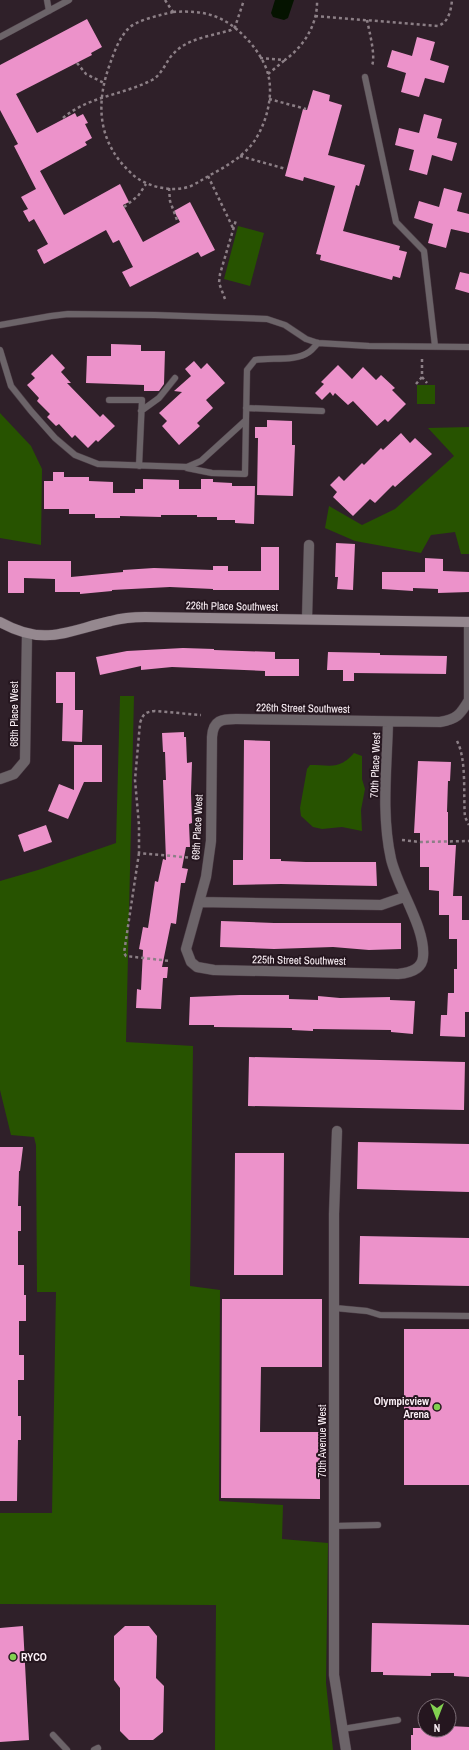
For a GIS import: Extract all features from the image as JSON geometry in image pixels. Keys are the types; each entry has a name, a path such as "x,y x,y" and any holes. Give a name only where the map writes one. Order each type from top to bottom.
{"street":[{"path":"307,619 309,545"},
{"name":"226th Place Southwest","path":"0,622 27,634 57,636 126,618 469,622"},
{"name":"70th Place West","path":"415,970 423,959 423,952 415,916 404,897 392,861 387,839 385,816 388,722 440,722 453,720 462,712 469,700 469,622"},
{"name":"68th Place West","path":"0,779 14,774 25,761 27,634"},
{"name":"226th Street Southwest","path":"217,722 225,719 388,722"},
{"name":"69th Place West","path":"188,956 186,949 206,877 211,841 212,729 217,722"},
{"path":"199,902 381,905 404,897"},
{"name":"225th Street Southwest","path":"188,956 191,962 197,967 214,970 398,974 408,973 415,970"},
{"name":"70th Avenue West","path":"337,1131 334,1214 334,1674 346,1750"}],"lane":[{"path":"47,0 49,11"},
{"path":"0,37 69,0"},
{"path":"365,77 396,222 424,251 435,346"},
{"path":"0,325 68,314 267,319 285,325 306,339 318,343 369,346 469,347"},
{"path":"0,350 11,386 55,438 75,455 98,464 187,467 212,473 245,474 247,370 255,360 267,358 293,358 308,353 318,343"},
{"path":"141,411 159,398 175,378"},
{"path":"109,400 142,400 139,466"},
{"path":"246,408 322,411"},
{"path":"187,467 201,461 246,420"},
{"path":"335,1308 366,1311 380,1316 469,1316"},
{"path":"334,1526 378,1525"},
{"path":"343,1729 398,1720"},
{"path":"53,1735 67,1750"}],"path":[{"path":"165,0 173,12"},
{"path":"63,118 73,109 86,102 156,78 174,53 185,44 222,33 235,27 244,0"},
{"path":"268,74 295,52 304,41 315,16 317,0"},
{"path":"315,16 440,26 447,19 452,0"},
{"path":"173,12 204,12 235,27 251,44 268,74 269,99 264,121 259,133 240,156 190,186 169,188 146,184 134,176 121,163 110,146 101,116 101,98 104,83 116,47 128,28 173,12"},
{"path":"367,20 374,58 371,68"},
{"path":"260,58 285,60"},
{"path":"78,63 83,72 89,77 104,83"},
{"path":"269,99 306,109"},
{"path":"240,156 286,169"},
{"path":"208,176 233,228"},
{"path":"124,206 138,196 146,184"},
{"path":"169,188 171,205 178,220"},
{"path":"225,299 219,283 236,220"},
{"path":"422,359 422,377 427,383"},
{"path":"416,384 422,377"},
{"path":"170,961 126,956 124,953 139,853 139,825 135,780 140,723 143,715 148,712 155,711 201,715"},
{"path":"457,741 460,748 462,761 465,817 469,824"},
{"path":"402,840 420,842 469,841"},
{"path":"139,853 194,858"}],"green space":[{"path":"238,226 264,233 250,286 224,279"},
{"path":"417,385 435,385 435,404 417,404"},
{"path":"0,413 31,446 42,469 41,545 0,538"},
{"path":"469,427 469,554 461,554 455,532 431,535 421,553 355,541 325,528 329,506 362,525 395,509 454,456 428,428"},
{"path":"120,696 134,696 126,1042 193,1046 190,1286 220,1290 219,1501 283,1505 282,1539 328,1543 326,1683 333,1750 215,1750 216,1605 0,1604 0,1513 52,1513 56,1292 37,1292 36,1145 34,1137 11,1135 0,1090 0,881 38,870 116,843"},
{"path":"354,753 362,756 362,779 365,789 361,810 362,831 342,827 322,829 313,827 301,816 300,808 307,769 310,765 329,766 339,764 344,762"}],"shaded area":[{"path":"275,0 294,0 288,18 284,20 273,17 271,13"}],"building":[{"path":"87,19 102,47 91,53 92,55 16,94 37,133 75,113 77,117 83,114 88,123 85,124 92,138 85,142 87,145 40,171 64,215 120,184 129,202 123,205 143,242 180,222 174,211 190,202 215,250 201,257 198,252 130,287 122,272 133,267 119,240 113,243 106,230 44,264 37,250 48,244 34,219 29,222 23,211 28,209 21,197 36,189 14,146 18,144 0,110 0,65"},
{"path":"417,37 435,42 430,60 449,66 444,83 425,78 419,97 401,92 406,73 387,67 392,50 412,56"},
{"path":"313,90 330,95 329,101 342,105 328,155 365,165 359,186 356,185 343,231 400,246 399,250 407,252 400,278 393,276 392,280 320,260 321,255 316,254 335,186 304,177 303,181 285,176 303,109 307,110"},
{"path":"424,114 442,119 437,138 457,143 452,161 432,155 427,175 409,170 414,150 395,145 399,128 419,133"},
{"path":"444,188 462,193 457,211 469,214 469,233 451,229 446,248 428,243 433,224 414,218 419,201 439,207"},
{"path":"460,272 469,274 469,293 455,289"},
{"path":"111,344 141,345 141,351 165,351 164,384 159,391 144,391 144,385 86,383 87,356 111,356"},
{"path":"52,354 65,368 61,372 71,383 67,383 100,417 103,414 115,426 98,442 96,440 88,448 75,435 72,438 59,424 56,426 47,417 50,414 37,401 39,398 27,385 35,378 31,374"},
{"path":"194,361 201,369 207,363 225,383 206,400 213,408 197,423 200,426 179,445 162,426 167,421 159,413 182,392 174,391 191,376 185,369"},
{"path":"338,365 352,379 363,367 376,380 381,375 395,388 392,390 406,404 388,422 385,419 377,426 353,401 348,405 335,393 333,396 330,392 322,400 315,393 324,384 321,382"},
{"path":"267,420 292,421 292,445 295,445 293,496 257,495 258,438 255,438 255,427 267,427"},
{"path":"401,433 410,443 415,438 432,454 395,487 393,485 375,503 370,499 353,516 333,497 337,492 330,485 339,476 344,481 362,463 364,465 381,448 383,450"},
{"path":"53,472 64,472 64,477 89,477 89,481 113,482 113,493 135,493 135,489 143,489 143,479 179,480 179,489 201,489 201,479 213,479 213,482 232,483 232,486 255,486 254,524 235,523 235,520 217,520 217,517 197,517 197,515 161,515 161,517 120,516 120,518 95,518 95,514 69,514 69,509 44,509 44,481 53,481"},
{"path":"336,543 355,544 353,590 337,589 338,577 335,577"},
{"path":"261,547 279,547 279,590 213,590 170,587 112,590 80,594 80,592 55,592 55,579 24,578 24,593 8,593 8,561 71,561 71,577 123,572 123,570 154,568 213,570 213,566 228,566 228,571 261,571"},
{"path":"425,558 443,559 443,571 469,572 469,592 438,593 438,589 413,588 413,591 382,589 382,572 425,572"},
{"path":"183,648 275,652 275,659 299,659 299,676 265,676 265,671 172,667 141,670 141,666 100,675 96,657 127,651"},
{"path":"328,652 380,653 380,655 447,656 446,674 354,673 354,681 343,681 343,670 327,670"},
{"path":"56,672 75,672 75,710 83,710 82,742 62,741 63,703 56,703"},
{"path":"184,732 184,737 186,737 187,763 192,762 192,823 189,824 190,847 186,847 182,868 188,869 185,883 181,883 176,924 171,923 162,967 168,967 167,978 163,978 161,1009 136,1008 137,989 141,990 143,950 139,949 143,927 148,928 155,881 158,882 163,859 166,860 163,780 166,780 165,752 163,752 162,733"},
{"path":"244,740 270,741 270,859 306,862 376,862 377,886 281,884 233,885 233,860 243,860"},
{"path":"74,745 102,745 102,782 84,782 68,819 48,811 59,784 74,790"},
{"path":"418,761 451,762 450,781 448,781 447,812 448,845 456,845 453,896 462,896 462,920 469,920 469,1012 465,1012 465,1037 440,1036 441,1015 447,1015 448,993 454,993 454,969 457,969 457,939 449,939 449,915 439,915 439,891 429,890 429,867 420,867 420,833 414,833"},
{"path":"46,825 52,842 24,852 18,835"},
{"path":"221,921 274,923 401,923 401,949 369,950 333,947 274,949 220,947"},
{"path":"289,995 289,999 318,1000 318,996 340,998 390,997 390,1000 415,1001 413,1034 391,1032 391,1030 313,1029 313,1031 292,1030 292,1028 214,1027 214,1025 189,1025 190,997"},
{"path":"249,1057 465,1062 464,1110 248,1106"},
{"path":"358,1142 469,1144 469,1192 357,1189"},
{"path":"0,1147 23,1147 19,1171 18,1206 21,1206 21,1231 18,1231 18,1265 24,1265 26,1321 19,1321 19,1355 24,1355 24,1380 18,1380 18,1416 21,1416 21,1440 18,1440 17,1501 0,1501"},
{"path":"235,1153 284,1153 283,1275 234,1275"},
{"path":"360,1236 469,1238 469,1286 359,1284"},
{"path":"222,1299 322,1299 322,1367 261,1367 260,1432 320,1432 320,1499 221,1498"},
{"name":"Olympicview Arena","path":"404,1329 469,1329 469,1485 404,1485"},
{"path":"372,1623 469,1625 469,1677 454,1676 454,1673 431,1673 431,1676 383,1675 383,1672 371,1672"},
{"name":"RYCO","path":"23,1626 29,1740 0,1742 0,1628"},
{"path":"125,1626 149,1626 157,1636 156,1678 164,1686 163,1732 153,1740 129,1740 120,1731 120,1688 114,1680 114,1636"},
{"path":"457,1726 469,1727 469,1750 411,1750 411,1735 413,1735 413,1728 417,1728 417,1738 457,1738"}],"place":[{"name":"Olympicview Arena","path":"437,1407"},
{"name":"RYCO","path":"13,1657"}]}
